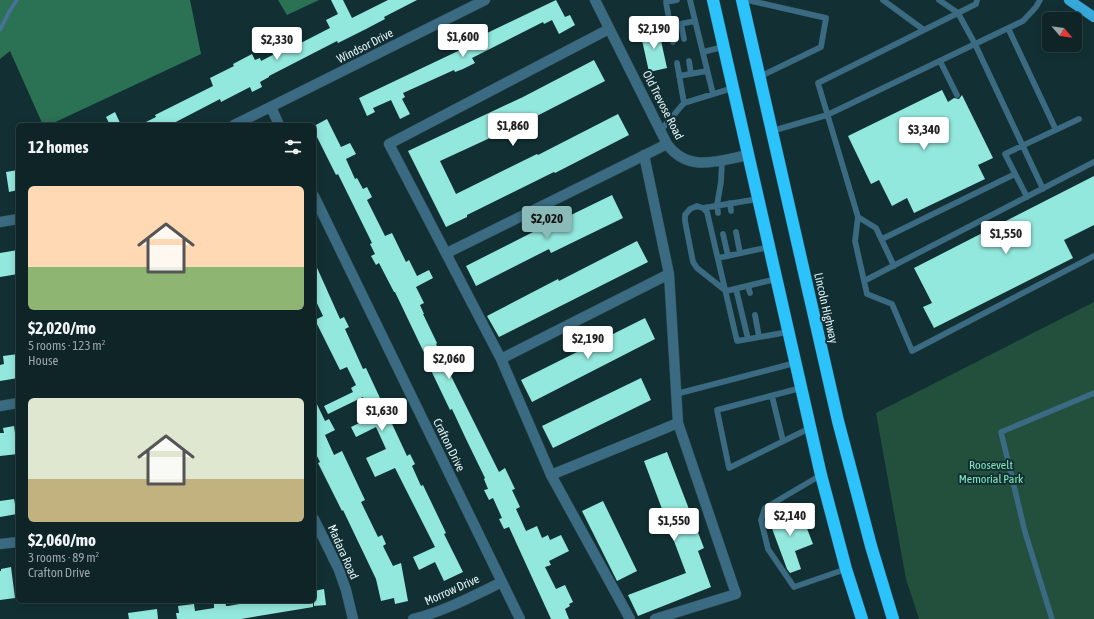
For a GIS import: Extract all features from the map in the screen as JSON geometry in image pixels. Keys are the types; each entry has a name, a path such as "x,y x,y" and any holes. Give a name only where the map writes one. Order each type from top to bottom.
{"highway":[{"path":"712,0 821,475 846,569 862,619"},
{"name":"Lincoln Highway","path":"742,0 838,422 871,546 893,619"}],"main road":[{"path":"1069,0 1094,17"}],"street":[{"name":"Windsor Drive","path":"238,123 485,0"},
{"name":"Old Trevose Road","path":"595,0 660,131 672,151 678,156 692,162 709,163 748,155"},
{"path":"610,29 388,144 447,253 501,359 551,475 630,619"},
{"path":"271,107 278,123"},
{"path":"447,253 667,144"},
{"path":"644,155 669,274 678,423 736,594 655,619"},
{"name":"Crafton Drive","path":"316,200 520,619"},
{"path":"0,222 16,219"},
{"path":"501,359 669,274"},
{"path":"0,406 16,403"},
{"path":"551,475 678,423"},
{"name":"Madara Road","path":"316,523 339,570 346,590 353,619"},
{"path":"0,544 16,542"},
{"name":"Morrow Drive","path":"413,619 434,614 502,582"}],"lane":[{"path":"673,42 666,2 677,0"},
{"path":"690,0 713,94"},
{"path":"746,0 826,18 821,47 759,77"},
{"path":"883,0 924,30"},
{"path":"939,0 958,13 1043,189"},
{"path":"977,0 976,4 818,83 858,217 855,242 867,294 892,304 912,351 1094,256"},
{"path":"772,131 827,115 1023,21 1036,8 1040,0"},
{"path":"670,26 695,21"},
{"path":"681,24 684,39"},
{"path":"1008,28 1056,130"},
{"path":"703,52 723,47"},
{"path":"689,61 691,74"},
{"path":"940,61 957,96"},
{"path":"677,64 684,103"},
{"path":"679,76 707,70"},
{"path":"660,131 684,103 732,88"},
{"path":"1027,197 1005,154 1079,119"},
{"path":"718,213 716,205 721,182 722,160"},
{"path":"864,281 1094,162"},
{"path":"882,239 1015,174"},
{"path":"705,210 716,205 758,198"},
{"path":"730,203 732,211"},
{"path":"776,279 726,291 697,268 693,262 684,214 697,206 705,210 718,258 726,291 737,341 788,332"},
{"path":"858,217 876,228 894,266"},
{"path":"736,232 740,253"},
{"path":"723,234 728,256"},
{"path":"718,258 769,247"},
{"path":"748,286 750,293"},
{"path":"736,289 748,339"},
{"path":"755,315 759,337"},
{"path":"676,394 795,363"},
{"path":"801,388 717,410 728,468 810,428"},
{"path":"1052,619 1025,532 1001,432 1094,393"},
{"path":"772,396 783,441"},
{"path":"821,475 766,508 761,520 768,549 794,587 846,569"}],"green space":[{"path":"0,0 190,0 201,54 53,123 42,123 10,51 0,59"},
{"path":"278,0 319,0 287,15"},
{"name":"Roosevelt Memorial Park","path":"1094,302 1094,619 919,619 906,579 876,413"}],"building":[{"path":"331,0 343,0 352,18 388,0 417,0 384,17 385,19 366,29 338,43 337,41 269,76 260,82 262,87 252,92 250,87 221,102 220,99 174,123 144,123 156,117 155,115 213,86 210,78 234,66 233,64 252,54 255,60 260,58 261,61 290,46 291,48 330,28 326,20 338,14"},
{"path":"556,0 565,17 570,15 575,25 559,34 552,20 544,24 543,22 472,58 475,63 455,72 454,70 403,93 405,97 402,99 410,114 400,119 391,100 373,108 375,112 367,116 359,98 477,42 476,40 485,34"},
{"path":"658,27 667,68 649,72 640,31"},
{"path":"594,60 605,81 529,120 440,161 456,194 537,154 538,155 618,114 629,135 555,173 554,172 467,215 467,217 446,227 408,151 523,97"},
{"path":"942,90 948,102 954,98 959,99 962,95 993,158 978,165 985,179 914,213 907,198 892,206 879,180 871,184 848,136"},
{"path":"115,112 120,123 109,123 106,117"},
{"path":"327,119 341,147 350,143 356,154 346,159 355,179 357,178 363,189 367,187 372,197 367,200 385,236 392,233 406,262 409,260 417,276 429,270 433,278 416,287 424,303 420,305 423,314 445,362 450,360 456,371 450,374 499,472 505,468 515,489 512,490 520,507 516,509 526,531 537,526 542,538 548,535 550,540 561,535 569,551 549,561 551,565 545,567 556,589 565,585 573,602 565,609 569,619 551,619 509,527 504,529 499,519 502,518 493,498 489,500 484,490 488,489 484,479 485,478 452,409 450,410 395,292 379,263 376,265 371,256 375,254 370,244 372,243 338,174 336,175 316,135 316,125"},
{"path":"16,170 16,190 9,192 6,172"},
{"path":"1094,176 1094,225 1064,240 1073,258 934,328 923,307 932,303 914,268"},
{"path":"612,195 623,218 551,253 549,249 476,286 466,266 535,231 536,232"},
{"path":"637,241 648,262 499,337 487,316 558,279 559,281"},
{"path":"16,250 16,274 0,277 0,253"},
{"path":"316,265 340,319 344,317 349,327 345,329 363,369 366,368 407,456 410,454 415,464 412,466 421,486 423,485 446,533 444,534 463,572 444,581 435,562 419,570 413,557 435,547 395,468 375,477 366,458 386,449 376,427 356,437 351,427 372,417 363,397 328,414 324,406 353,392 351,388 356,385 347,367 340,370 316,322 316,320 323,316 316,301"},
{"path":"645,318 655,339 532,402 521,380"},
{"path":"16,354 16,378 0,381 0,365 4,364 3,356"},
{"path":"641,378 651,400 553,448 542,426"},
{"path":"316,402 325,421 329,419 335,430 325,435 334,455 342,451 365,500 361,502 378,537 382,535 386,544 383,546 393,566 401,563 408,601 395,604 394,598 381,601 376,579 343,510 342,511 318,463 320,462 316,454"},
{"path":"14,426 16,454 0,456 0,433 4,433 3,428"},
{"path":"667,452 704,548 698,551 711,587 638,616 628,595 686,573 644,461"},
{"path":"14,499 16,514 0,517 0,501"},
{"path":"603,501 637,571 617,581 582,511"},
{"path":"780,508 784,519 801,513 813,544 795,551 801,569 790,573 787,569 767,515 768,513"},
{"path":"11,567 15,598 0,600 0,571 1,569"},
{"path":"324,589 326,605 314,606 314,603 316,603 316,591"},
{"path":"214,603 225,603 226,606 228,606 245,603 313,603 313,607 241,619 177,619 176,613 179,613 178,606 194,604 195,611 214,608"},
{"path":"157,609 158,619 129,619 128,613"}],"waterway":[{"path":"0,30 17,0"}]}
